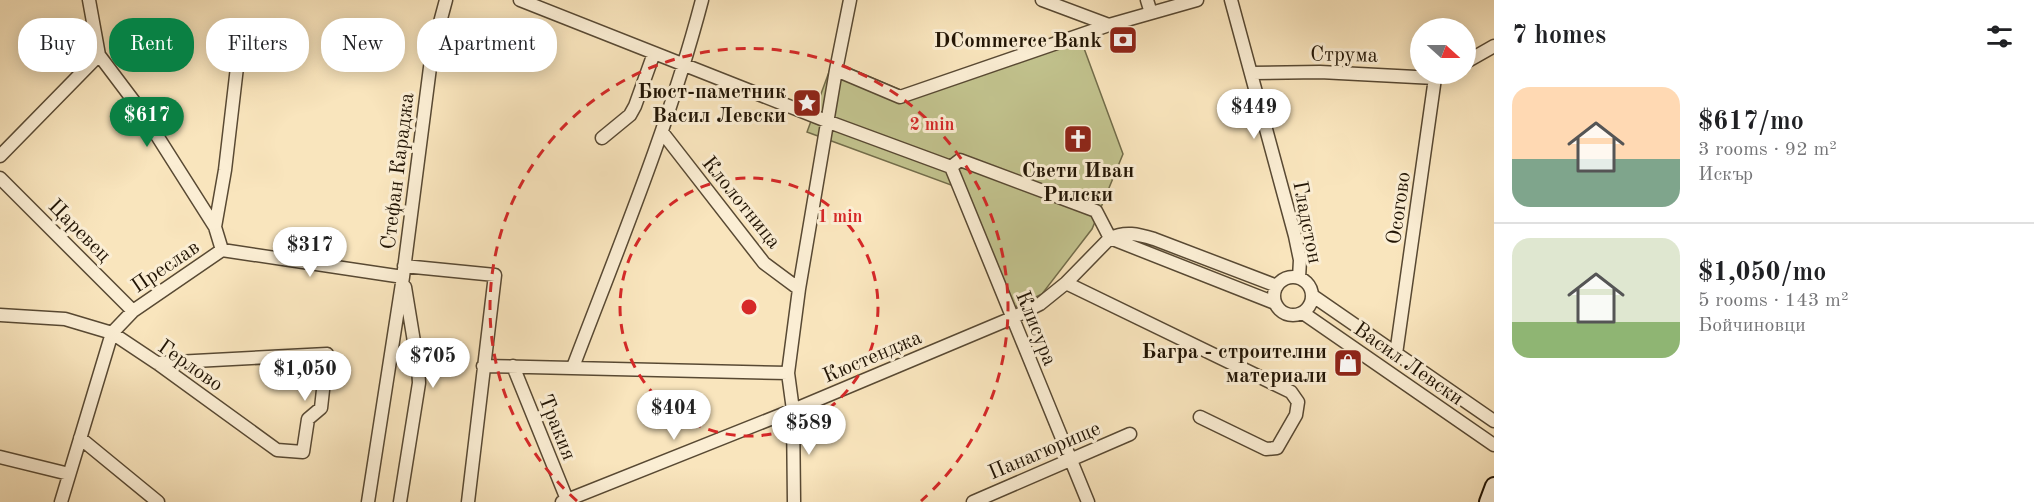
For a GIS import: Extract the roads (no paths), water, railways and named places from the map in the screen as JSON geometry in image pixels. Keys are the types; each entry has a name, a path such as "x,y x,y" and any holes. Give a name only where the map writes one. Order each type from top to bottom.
{"street":[{"path":"89,0 99,55 142,112 215,227"},
{"name":"Стефан Караджа","path":"368,502 403,271 432,52 446,0"},
{"path":"520,0 828,122 951,167 960,160 1096,211 1110,238 1275,303 1284,313 1290,315 1303,313 1308,309 1313,296 1309,285 1299,278 1289,277 1277,286 1274,293 1275,303"},
{"path":"573,367 662,132 685,65 702,0"},
{"path":"795,502 793,410 788,373 798,289 850,0"},
{"path":"1042,0 1109,25"},
{"path":"1147,0 1151,13"},
{"path":"836,70 900,97 1109,25 1197,0"},
{"name":"Гладстон","path":"1231,0 1296,243 1299,278"},
{"path":"1476,56 1494,46"},
{"path":"602,138 630,115 654,54"},
{"path":"0,156 99,55"},
{"name":"Преслав","path":"61,502 112,333 133,310 222,250 215,227 225,170 236,72"},
{"name":"Струма","path":"1252,73 1320,72 1410,75"},
{"name":"Осогово","path":"1396,354 1438,84"},
{"name":"Клолотница","path":"662,132 764,263 798,289"},
{"name":"Клисура","path":"951,167 1088,502"},
{"name":"Царевец","path":"0,178 133,310"},
{"path":"1110,238 1123,234 1146,237 1277,286"},
{"name":"Кюстенджа","path":"566,501 793,410 1012,318 1040,304 1066,283 1110,238"},
{"path":"222,250 403,271 495,275 468,502"},
{"name":"Стефан Караджа","path":"400,502 419,383 403,271"},
{"path":"1066,283 1291,392 1298,402 1296,416 1277,448 1266,449 1200,417"},
{"name":"Васил Левски","path":"1313,296 1494,421"},
{"name":"Васил Левски","path":"1303,313 1494,445"},
{"name":"Герлово","path":"0,315 64,320 112,333 277,450 303,452 308,419 321,408 327,354 157,363"},
{"path":"483,366 788,373"},
{"name":"Тракия","path":"513,366 566,501"},
{"name":"Панагюрище","path":"973,502 1130,434"},
{"path":"80,438 158,502"},
{"path":"0,457 69,474"},
{"path":"1488,502 1494,486"}],"place":[{"name":"DCommerce Bank","path":"1123,40"},
{"name":"Бюст-паметник Васил Левски","path":"807,103"},
{"name":"Свети Иван Рилски","path":"1078,139"},
{"name":"Багра - строителни материали","path":"1348,363"}]}
